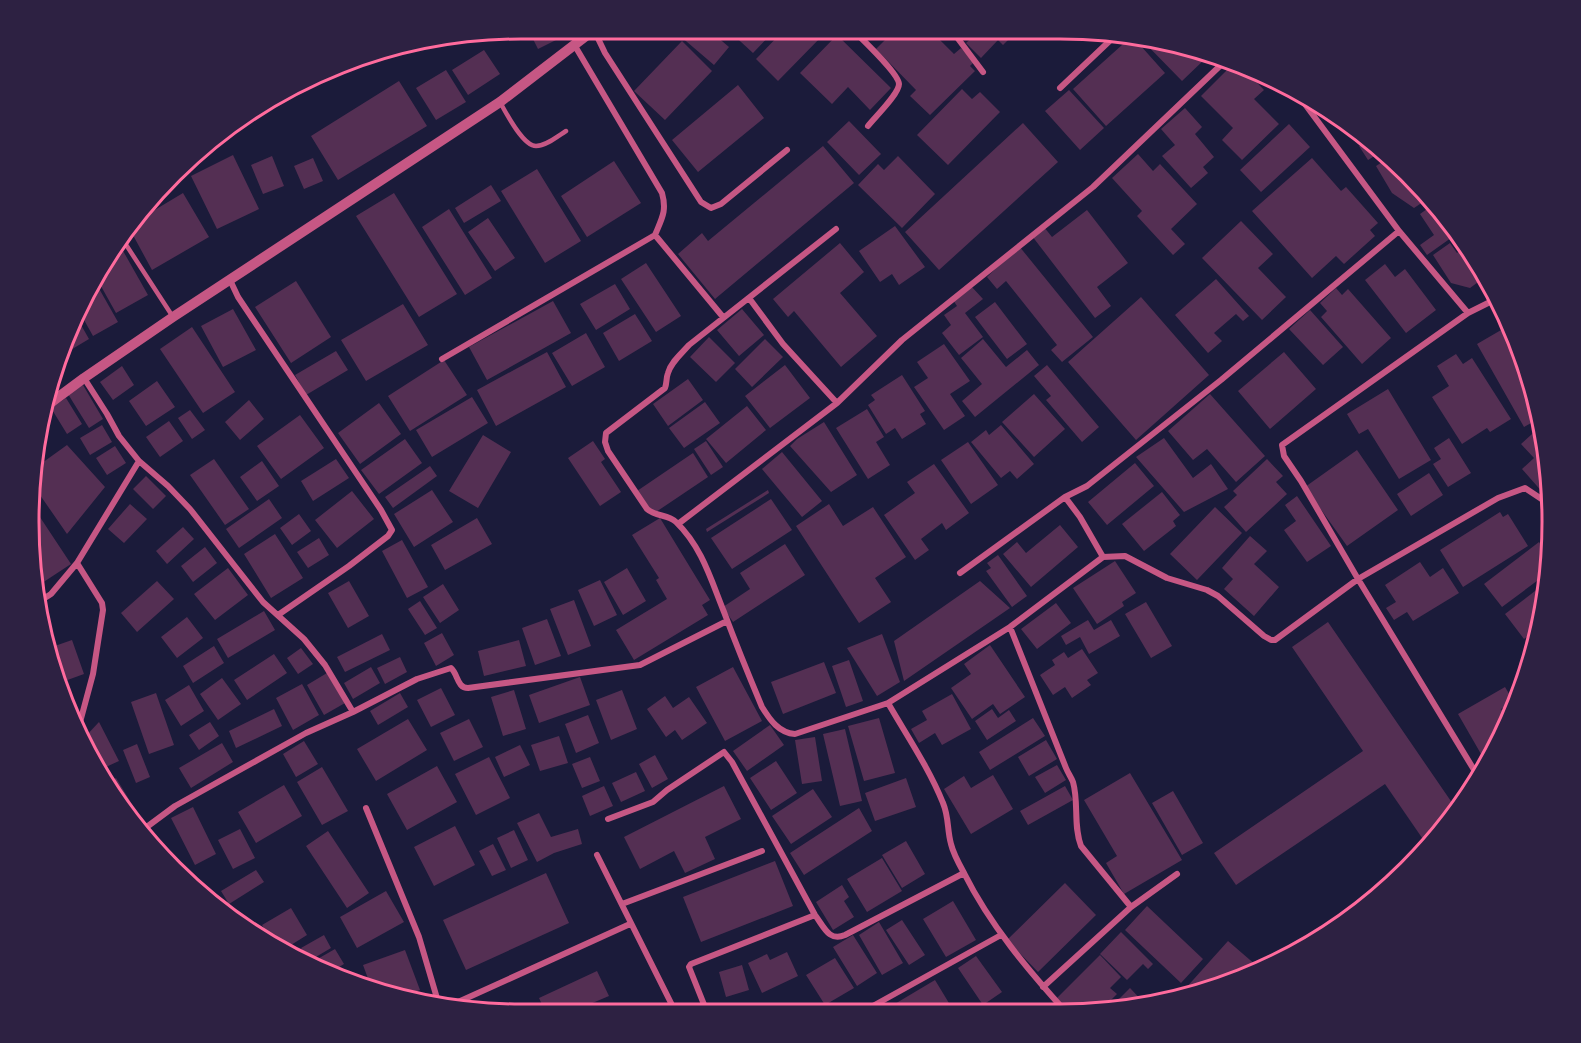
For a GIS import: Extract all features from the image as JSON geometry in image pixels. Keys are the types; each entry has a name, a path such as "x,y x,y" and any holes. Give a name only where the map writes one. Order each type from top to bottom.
{"street":[{"path":"54,400 173,317 500,102 583,39"},
{"path":"599,39 605,53 701,202 711,208 721,204 787,150"},
{"path":"862,39 895,74 899,84 897,92 868,126"},
{"path":"958,39 983,72"},
{"path":"1060,88 1109,42"},
{"path":"442,359 655,235 664,216 665,204 662,193 575,46"},
{"path":"678,524 837,403 902,340 1093,187 1219,67"},
{"path":"1308,108 1399,231 1468,313"},
{"path":"836,230 690,345 671,366 665,388 606,433 605,442 608,451 648,509 653,514 672,519 700,552 762,707 771,721 788,734 795,734 888,703 1010,627 1103,557 1125,556 1167,578 1207,590 1218,596 1270,640 1280,637 1358,579 1498,498 1525,488 1541,499"},
{"path":"960,573 1065,497 1087,486 1194,401 1399,231"},
{"path":"655,235 723,317"},
{"path":"230,280 268,345 381,510 392,530 388,536 350,566 278,615"},
{"path":"749,298 783,345 837,403"},
{"path":"1473,769 1284,456 1282,445 1468,313 1489,302"},
{"path":"84,378 119,436 139,461 190,509 263,602 304,639 325,665 353,712"},
{"path":"45,598 51,594 77,562 139,461"},
{"path":"1065,497 1080,517 1103,557"},
{"path":"77,562 102,603 103,610 93,674 81,718"},
{"path":"148,826 185,800 306,733 417,679 451,668 460,686 468,688 640,665 728,621"},
{"path":"1010,627 1072,780 1075,792 1076,835 1080,846 1131,907"},
{"path":"888,703 943,802 951,844 964,873 1001,935 1058,1004"},
{"path":"608,819 653,802 724,752 732,762 815,915 831,936 838,938 964,873"},
{"path":"366,808 419,937 436,996"},
{"path":"622,904 762,851"},
{"path":"597,855 671,1004"},
{"path":"1043,987 1131,907 1177,874"},
{"path":"704,1004 689,967 691,964 815,915"},
{"path":"462,1000 630,924"},
{"path":"876,1004 1001,935"}],"lane":[{"path":"500,102 527,143 535,146 545,144 566,131"},
{"path":"126,245 173,317"}],"building":[{"path":"533,39 556,40 538,49"},
{"path":"684,39 720,39 729,47 714,65"},
{"path":"738,39 766,39 753,53"},
{"path":"775,39 819,39 778,81 756,59"},
{"path":"833,39 841,39 891,88 870,110 848,87 832,104 800,73"},
{"path":"886,39 939,39 954,54 961,48 974,62 970,66 975,71 930,115 910,96 916,90 876,49"},
{"path":"970,39 1009,39 1003,45 998,40 981,58 966,43"},
{"path":"682,41 712,71 665,120 634,91"},
{"path":"1124,43 1141,46 1165,73 1106,126 1073,89"},
{"path":"1149,47 1203,61 1182,81"},
{"path":"484,50 500,74 468,95 452,70"},
{"path":"446,70 466,102 436,120 416,88"},
{"path":"1227,70 1256,81 1264,90 1254,99 1279,124 1242,160 1222,140 1233,128 1201,96"},
{"path":"399,81 427,126 338,180 311,136"},
{"path":"738,85 764,118 698,172 672,140"},
{"path":"962,89 972,99 980,92 1000,112 948,165 917,135"},
{"path":"1069,90 1104,128 1080,150 1045,111"},
{"path":"1185,108 1202,127 1195,134 1214,157 1203,167 1208,173 1191,188 1162,156 1175,145 1161,129"},
{"path":"849,121 881,154 859,175 827,142"},
{"path":"1023,123 1058,162 939,270 905,232"},
{"path":"1289,124 1310,147 1261,192 1240,170"},
{"path":"1360,145 1374,156 1368,160"},
{"path":"823,146 854,183 715,299 678,254 702,233 708,241"},
{"path":"1138,154 1153,171 1160,164 1197,204 1171,229 1185,244 1173,255 1137,216 1142,211 1112,178"},
{"path":"233,155 259,209 217,229 191,176"},
{"path":"272,156 284,186 263,194 251,165"},
{"path":"898,156 935,194 902,228 858,185 878,164 884,170"},
{"path":"313,158 323,181 304,189 294,166"},
{"path":"1312,158 1341,191 1346,187 1378,223 1370,230 1375,236 1344,264 1336,256 1312,278 1252,211"},
{"path":"614,161 641,203 587,237 561,196"},
{"path":"1382,162 1422,203 1414,208 1392,193 1376,166"},
{"path":"537,169 581,241 545,263 501,191"},
{"path":"491,185 501,201 464,223 455,208"},
{"path":"183,193 209,237 152,270 133,236 152,211"},
{"path":"394,193 457,294 419,317 356,216"},
{"path":"449,209 492,278 465,295 422,227"},
{"path":"1427,209 1450,239 1427,255 1420,245 1434,235 1420,214"},
{"path":"1087,210 1128,263 1097,287 1111,306 1095,318 1032,236 1044,227 1052,237"},
{"path":"488,218 515,258 495,271 468,232"},
{"path":"1241,221 1273,254 1258,268 1286,297 1262,320 1202,258"},
{"path":"895,226 925,267 899,285 892,274 880,282 859,251"},
{"path":"840,243 864,272 840,293 877,336 841,367 794,311 788,317 773,299"},
{"path":"1450,243 1457,253 1460,251 1461,253 1478,282 1470,288 1451,283 1433,255"},
{"path":"1019,246 1093,337 1062,362 1051,350 1057,345 1006,281 997,289 987,277"},
{"path":"122,250 148,295 116,313 101,286"},
{"path":"646,263 681,316 656,332 621,279"},
{"path":"1385,264 1395,277 1405,269 1436,310 1406,333 1365,280"},
{"path":"1216,279 1249,316 1243,321 1236,314 1214,333 1222,341 1208,353 1175,315"},
{"path":"296,281 331,337 291,363 255,307"},
{"path":"615,284 630,309 596,330 580,304"},
{"path":"971,286 983,299 965,313 983,337 959,355 942,333 951,325 944,315 957,306 953,300"},
{"path":"1336,288 1342,295 1348,289 1391,338 1362,364 1321,317 1327,311 1320,303"},
{"path":"99,289 118,322 93,336 84,320"},
{"path":"1141,297 1209,375 1136,440 1068,362"},
{"path":"553,301 571,333 487,380 469,347"},
{"path":"995,302 1027,344 1007,359 975,317"},
{"path":"403,304 428,345 366,381 341,340"},
{"path":"233,309 256,350 223,367 201,326"},
{"path":"742,309 764,335 739,356 717,330"},
{"path":"1310,310 1343,347 1323,365 1289,329"},
{"path":"635,314 652,341 619,361 603,333"},
{"path":"81,325 89,339 71,350"},
{"path":"192,327 235,392 203,413 160,349"},
{"path":"1502,330 1516,366 1532,423 1524,427 1477,344"},
{"path":"586,333 605,367 572,386 552,353"},
{"path":"709,337 735,363 716,382 690,357"},
{"path":"765,339 783,357 752,387 735,369"},
{"path":"983,339 1006,367 1027,350 1039,365 975,417 962,401 982,384 961,358"},
{"path":"944,344 970,381 950,394 965,416 944,430 914,387 928,378 917,362"},
{"path":"336,351 348,370 306,395 295,375"},
{"path":"547,352 566,387 496,426 477,390"},
{"path":"1284,352 1316,389 1270,429 1238,391"},
{"path":"1456,354 1463,364 1472,358 1511,419 1490,432 1487,428 1462,444 1432,397 1449,386 1437,366"},
{"path":"444,360 467,395 410,431 388,396"},
{"path":"785,365 810,398 770,428 745,396"},
{"path":"1047,365 1099,427 1082,442 1046,400 1051,396 1034,376"},
{"path":"122,366 134,385 113,400 100,382"},
{"path":"902,375 925,411 920,414 926,424 902,439 895,428 886,434 868,405 875,400 871,395"},
{"path":"688,379 703,400 668,426 653,404"},
{"path":"157,381 175,407 146,426 129,401"},
{"path":"83,385 103,419 89,428 68,394"},
{"path":"1388,389 1431,460 1399,479 1368,429 1359,434 1347,414"},
{"path":"1034,394 1065,429 1034,457 1002,422"},
{"path":"1210,394 1265,456 1236,482 1207,449 1193,460 1168,431"},
{"path":"472,397 488,423 432,457 416,430"},
{"path":"66,398 82,424 67,434 52,410"},
{"path":"249,400 264,419 240,440 225,422"},
{"path":"705,402 720,423 684,448 669,428"},
{"path":"379,403 401,434 360,464 338,433"},
{"path":"747,406 766,430 726,463 706,439"},
{"path":"867,409 884,437 876,442 890,465 868,479 836,428"},
{"path":"190,410 205,430 192,439 178,418"},
{"path":"300,415 324,448 281,479 257,446"},
{"path":"169,421 183,441 160,457 146,437"},
{"path":"824,422 857,475 831,492 790,446"},
{"path":"102,425 112,442 90,455 80,438"},
{"path":"1001,425 1034,464 1017,479 1010,471 1001,478 971,442 986,430 989,435"},
{"path":"1534,432 1541,491 1522,469 1534,458 1521,444"},
{"path":"483,435 511,452 478,508 449,491"},
{"path":"1164,438 1193,478 1211,464 1228,489 1184,512 1136,457"},
{"path":"1449,438 1471,473 1448,487 1433,464 1441,459 1434,448"},
{"path":"405,439 422,463 379,494 361,470"},
{"path":"593,441 605,459 601,462 621,492 600,506 568,458"},
{"path":"706,441 723,467 711,475 694,449"},
{"path":"968,442 998,485 971,504 941,460"},
{"path":"67,445 105,487 67,534 40,495 43,462"},
{"path":"115,446 126,463 107,475 96,458"},
{"path":"1357,450 1398,510 1347,546 1305,487"},
{"path":"782,452 822,501 802,517 762,469"},
{"path":"693,453 708,477 653,514 637,491"},
{"path":"214,459 249,509 225,525 190,475"},
{"path":"336,459 349,478 313,501 301,481"},
{"path":"1267,459 1283,476 1276,482 1287,494 1246,532 1224,507 1237,495 1233,491"},
{"path":"262,461 279,486 257,501 240,477"},
{"path":"1135,463 1154,486 1107,525 1088,502"},
{"path":"934,464 969,513 946,530 942,523 921,539 929,550 915,560 884,515 915,493 907,482"},
{"path":"430,466 437,476 393,508 385,497"},
{"path":"1429,473 1443,495 1411,516 1397,494"},
{"path":"146,476 166,496 153,509 133,489"},
{"path":"432,490 453,522 414,547 394,514"},
{"path":"768,490 769,493 707,532 706,529"},
{"path":"352,491 374,519 337,548 315,520"},
{"path":"1162,492 1180,515 1173,521 1176,526 1144,551 1122,524"},
{"path":"1297,496 1331,546 1307,562 1284,530 1296,521 1285,505"},
{"path":"269,499 282,518 239,548 226,529"},
{"path":"771,499 792,530 732,569 711,538"},
{"path":"130,504 147,519 124,543 108,529"},
{"path":"829,504 843,526 873,507 906,557 875,578 891,602 859,623 796,526"},
{"path":"1215,507 1242,533 1197,580 1170,554"},
{"path":"1500,512 1503,517 1508,514 1528,546 1463,587 1440,550"},
{"path":"299,514 311,531 292,545 280,528"},
{"path":"39,516 71,564 43,582"},
{"path":"477,518 492,544 445,570 431,545"},
{"path":"660,518 710,600 702,605 708,615 634,660 616,630 667,599 656,580 659,578 632,535"},
{"path":"1060,525 1078,547 1031,587 1003,554 1017,542 1026,553"},
{"path":"183,527 194,539 167,564 156,551"},
{"path":"275,534 303,578 271,598 244,554"},
{"path":"1250,536 1267,551 1254,564 1279,587 1254,616 1224,589 1233,579 1222,568"},
{"path":"319,538 329,555 308,568 297,552"},
{"path":"402,540 428,587 407,598 382,551"},
{"path":"1539,542 1541,545 1538,580 1502,607 1484,584"},
{"path":"785,544 805,575 733,622 723,607 750,589 740,573"},
{"path":"205,547 217,563 193,582 181,566"},
{"path":"998,555 1027,596 1012,607 986,571 991,568 987,563"},
{"path":"1115,561 1136,593 1122,602 1124,606 1097,624 1073,588"},
{"path":"1420,562 1430,577 1443,568 1459,593 1413,621 1407,612 1394,620 1386,608 1396,602 1385,585"},
{"path":"228,568 248,595 215,620 194,594"},
{"path":"627,568 646,601 623,615 604,582"},
{"path":"600,580 617,615 594,626 578,590"},
{"path":"157,581 174,599 137,632 121,613"},
{"path":"349,581 369,616 348,628 328,593"},
{"path":"980,581 1010,608 904,681 894,641"},
{"path":"443,584 459,610 440,623 423,597"},
{"path":"1537,589 1528,636 1524,639 1505,614"},
{"path":"574,600 591,646 568,655 550,609"},
{"path":"420,601 437,628 425,635 408,609"},
{"path":"1146,602 1172,646 1151,658 1125,614"},
{"path":"1056,603 1071,623 1037,649 1021,629"},
{"path":"264,611 275,630 228,658 217,639"},
{"path":"187,617 203,638 177,658 161,637"},
{"path":"547,619 561,656 535,665 522,628"},
{"path":"1088,620 1094,630 1111,620 1120,636 1089,654 1080,637 1066,645 1061,636"},
{"path":"1328,622 1452,802 1423,839 1385,784 1236,885 1214,853 1363,751 1292,647"},
{"path":"442,633 454,655 436,666 424,643"},
{"path":"382,634 390,650 345,672 337,657"},
{"path":"882,634 900,682 877,696 847,648"},
{"path":"72,640 84,674 66,680 55,646"},
{"path":"519,640 526,666 484,676 478,651"},
{"path":"990,645 1025,697 1000,714 993,704 972,719 951,688 971,674 964,664"},
{"path":"214,646 224,663 193,683 183,666"},
{"path":"301,648 313,664 298,674 287,658"},
{"path":"1082,649 1098,673 1087,680 1091,685 1072,698 1065,687 1053,695 1040,675 1055,665 1052,660 1064,652 1068,658"},
{"path":"274,654 287,673 247,700 234,680"},
{"path":"400,657 407,672 385,684 377,668"},
{"path":"849,660 863,701 846,707 832,666"},
{"path":"824,662 836,693 783,714 771,682"},
{"path":"371,667 380,683 353,699 344,683"},
{"path":"733,667 762,721 725,741 696,687"},
{"path":"327,673 345,703 324,715 307,685"},
{"path":"580,677 590,705 539,723 529,695"},
{"path":"222,678 241,704 218,720 200,694"},
{"path":"302,684 319,715 293,730 276,698"},
{"path":"189,685 204,711 181,726 165,700"},
{"path":"1505,687 1509,694 1481,754 1458,714"},
{"path":"441,688 455,715 431,727 417,700"},
{"path":"514,690 526,729 503,736 491,697"},
{"path":"622,690 637,729 611,740 596,700"},
{"path":"156,693 174,745 149,754 131,702"},
{"path":"400,693 408,707 378,725 370,711"},
{"path":"952,694 971,729 942,745 935,733 919,743 911,729 927,720 922,711"},
{"path":"665,696 673,708 689,697 707,723 682,740 675,730 666,737 647,709"},
{"path":"274,709 282,726 236,748 229,731"},
{"path":"992,709 998,718 1009,710 1016,721 987,740 975,721"},
{"path":"588,715 599,743 576,753 565,724"},
{"path":"879,718 895,773 864,781 848,726"},
{"path":"1033,718 1045,736 990,770 979,752"},
{"path":"408,719 427,750 376,781 357,749"},
{"path":"469,719 483,747 454,761 440,733"},
{"path":"99,722 119,761 106,767 88,733"},
{"path":"210,722 219,736 199,750 189,735"},
{"path":"770,725 784,745 747,771 733,751"},
{"path":"845,729 862,801 840,806 823,734"},
{"path":"559,736 568,763 540,771 531,745"},
{"path":"815,737 822,781 802,784 795,740"},
{"path":"1046,740 1057,759 1029,776 1018,757"},
{"path":"304,741 318,764 296,777 283,754"},
{"path":"222,743 233,762 191,788 179,768"},
{"path":"137,744 150,777 136,783 123,750"},
{"path":"520,745 530,765 504,777 495,757"},
{"path":"655,755 668,779 652,788 639,764"},
{"path":"489,757 510,798 476,815 455,774"},
{"path":"590,757 600,781 582,788 572,764"},
{"path":"776,761 797,793 771,810 750,778"},
{"path":"1057,765 1066,780 1045,793 1035,777"},
{"path":"437,766 457,802 407,830 387,794"},
{"path":"322,767 348,811 322,825 297,782"},
{"path":"636,772 645,791 621,802 612,783"},
{"path":"1130,773 1182,860 1124,894 1106,863 1117,856 1084,800"},
{"path":"993,775 1013,809 971,834 944,789 964,776 971,788"},
{"path":"116,778 137,812 120,790 114,779"},
{"path":"906,778 916,807 875,821 865,793"},
{"path":"284,785 302,816 256,843 238,812"},
{"path":"604,786 613,806 590,816 582,796"},
{"path":"724,786 741,819 705,837 715,859 685,873 674,851 640,869 624,837"},
{"path":"1065,786 1073,800 1028,825 1020,811"},
{"path":"813,789 832,817 791,844 772,816"},
{"path":"1173,791 1203,843 1182,855 1152,803"},
{"path":"193,807 216,854 195,865 171,818"},
{"path":"859,808 872,831 804,875 790,853"},
{"path":"539,813 551,837 578,829 582,844 554,853 537,862 517,823"},
{"path":"455,826 475,865 434,886 414,847"},
{"path":"240,829 255,858 233,869 218,840"},
{"path":"514,830 528,860 511,868 497,838"},
{"path":"328,831 369,893 347,908 306,846"},
{"path":"906,841 925,874 902,888 882,855"},
{"path":"493,844 506,870 492,876 479,851"},
{"path":"882,858 902,891 867,912 847,879"},
{"path":"775,861 793,906 701,942 683,897"},
{"path":"256,870 264,882 229,904 221,891"},
{"path":"546,873 569,923 466,970 443,920"},
{"path":"1065,883 1096,915 1038,972 1007,940"},
{"path":"842,885 849,897 844,901 854,917 833,930 816,902"},
{"path":"386,891 404,922 357,948 340,917"},
{"path":"953,901 976,940 946,957 923,919"},
{"path":"1147,906 1203,959 1181,983 1125,930"},
{"path":"291,908 307,935 291,945 265,930 262,925"},
{"path":"902,920 925,955 909,965 886,930"},
{"path":"879,922 903,963 882,975 859,935"},
{"path":"1121,932 1153,964 1148,969 1143,964 1127,980 1100,954"},
{"path":"324,935 331,948 315,957 301,948"},
{"path":"853,935 877,973 857,986 833,947"},
{"path":"1228,941 1253,963 1215,978 1187,987"},
{"path":"335,949 344,964 338,967 318,959"},
{"path":"405,950 420,990 414,992 368,979 363,965"},
{"path":"787,952 798,976 762,993 748,963 767,954 770,960"},
{"path":"1100,955 1121,977 1110,988 1117,994 1110,1001 1059,1004 1055,1000"},
{"path":"976,956 1002,992 982,1004 958,968"},
{"path":"835,958 854,988 824,1004 806,975"},
{"path":"742,965 749,990 726,997 719,972"},
{"path":"597,971 609,996 590,1004 542,1004 539,998"},
{"path":"935,980 950,1004 895,1004"},
{"path":"1130,988 1139,997 1122,1000 1118,1000"}]}
